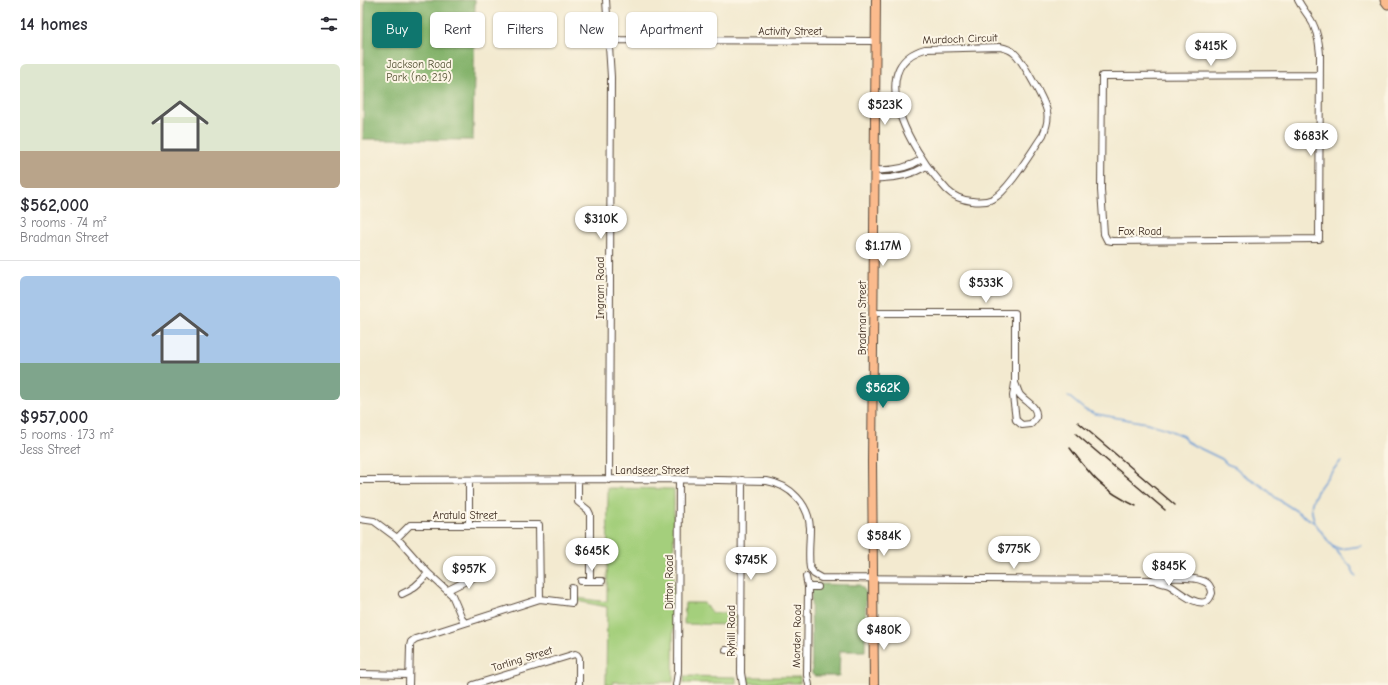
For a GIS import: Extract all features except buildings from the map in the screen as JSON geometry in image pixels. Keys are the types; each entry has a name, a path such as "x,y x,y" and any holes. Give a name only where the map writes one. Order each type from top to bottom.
{"highway":[{"path":"1385,0 1388,4"}],"main road":[{"name":"Bradman Street","path":"874,685 872,463 876,0"}],"street":[{"name":"Ingram Road","path":"606,0 607,12"},
{"name":"Fox Road","path":"1298,0 1312,22 1318,37 1320,48 1320,75 1319,239 1107,240 1104,234 1101,190 1102,76 1320,75"},
{"name":"Activity Street","path":"618,40 876,41"},
{"name":"Murdoch Circuit","path":"1000,47 1014,52 1021,60 1046,106 1048,121 1042,135 1009,184 1001,193 988,200 979,202 964,200 950,193 927,166 907,131 895,95 896,74 906,59 918,50 930,48 1000,47"},
{"name":"Ingram Road","path":"609,48 611,77 609,480"},
{"path":"875,174 905,168 922,159"},
{"path":"875,174 893,178 927,166"},
{"path":"874,313 1015,313 1015,383 1013,396 1016,420 1022,425 1031,424 1036,418 1036,412 1020,394 1015,383"},
{"name":"Ditton Road","path":"676,685 678,672 679,479"},
{"name":"Landseer Street","path":"360,480 762,480 776,483 793,493 800,501 809,520 810,566 812,572 816,576 823,578 874,578"},
{"path":"469,480 469,525"},
{"path":"578,480 578,502 588,510 590,514 590,581"},
{"name":"Ryhill Road","path":"742,480 741,673 744,685"},
{"path":"360,519 374,521 397,538 428,573 452,595 464,623"},
{"name":"Aratula Street","path":"397,538 410,525 539,525 540,599"},
{"path":"402,594 410,591 428,573"},
{"path":"448,590 482,573"},
{"name":"Morden Road","path":"806,577 808,587 807,675 809,685"},
{"path":"874,578 1154,580 1169,585 1197,602 1206,602 1211,596 1210,587 1203,580 1160,578 1154,580"},
{"path":"581,581 602,581"},
{"path":"808,587 818,587"},
{"path":"409,685 410,646 411,642 415,639 540,599 572,603 572,588"},
{"path":"726,650 741,650"},
{"name":"Tarling Street","path":"473,685 571,655 578,655 579,658 579,685"},
{"path":"360,674 409,675"}],"green space":[{"name":"Jackson Road Park (no. 219)","path":"365,0 475,0 475,12 430,12 430,48 474,48 473,140 363,139"},
{"path":"608,488 674,489 673,682 613,682 612,685 606,685 607,607 577,601 577,598 607,602"},
{"path":"813,584 860,585 866,592 865,651 840,651 839,676 814,676 812,674 811,589"},
{"path":"685,603 704,603 712,613 736,613 736,625 684,624"},
{"path":"684,676 736,677 736,683 684,683"},
{"path":"748,677 800,677 800,683 748,683"}],"waterway":[{"path":"1068,396 1085,410 1096,414 1147,423 1183,436 1186,441 1235,467 1265,488 1276,498 1315,523 1331,545 1351,567 1356,577"},
{"path":"1315,523 1311,508 1314,498 1324,481 1341,461"},
{"path":"1333,546 1340,549 1361,546"}],"railway":[{"path":"1078,422 1175,505"},
{"path":"1076,434 1165,510"},
{"path":"1070,448 1098,482 1114,494 1136,506"}]}
